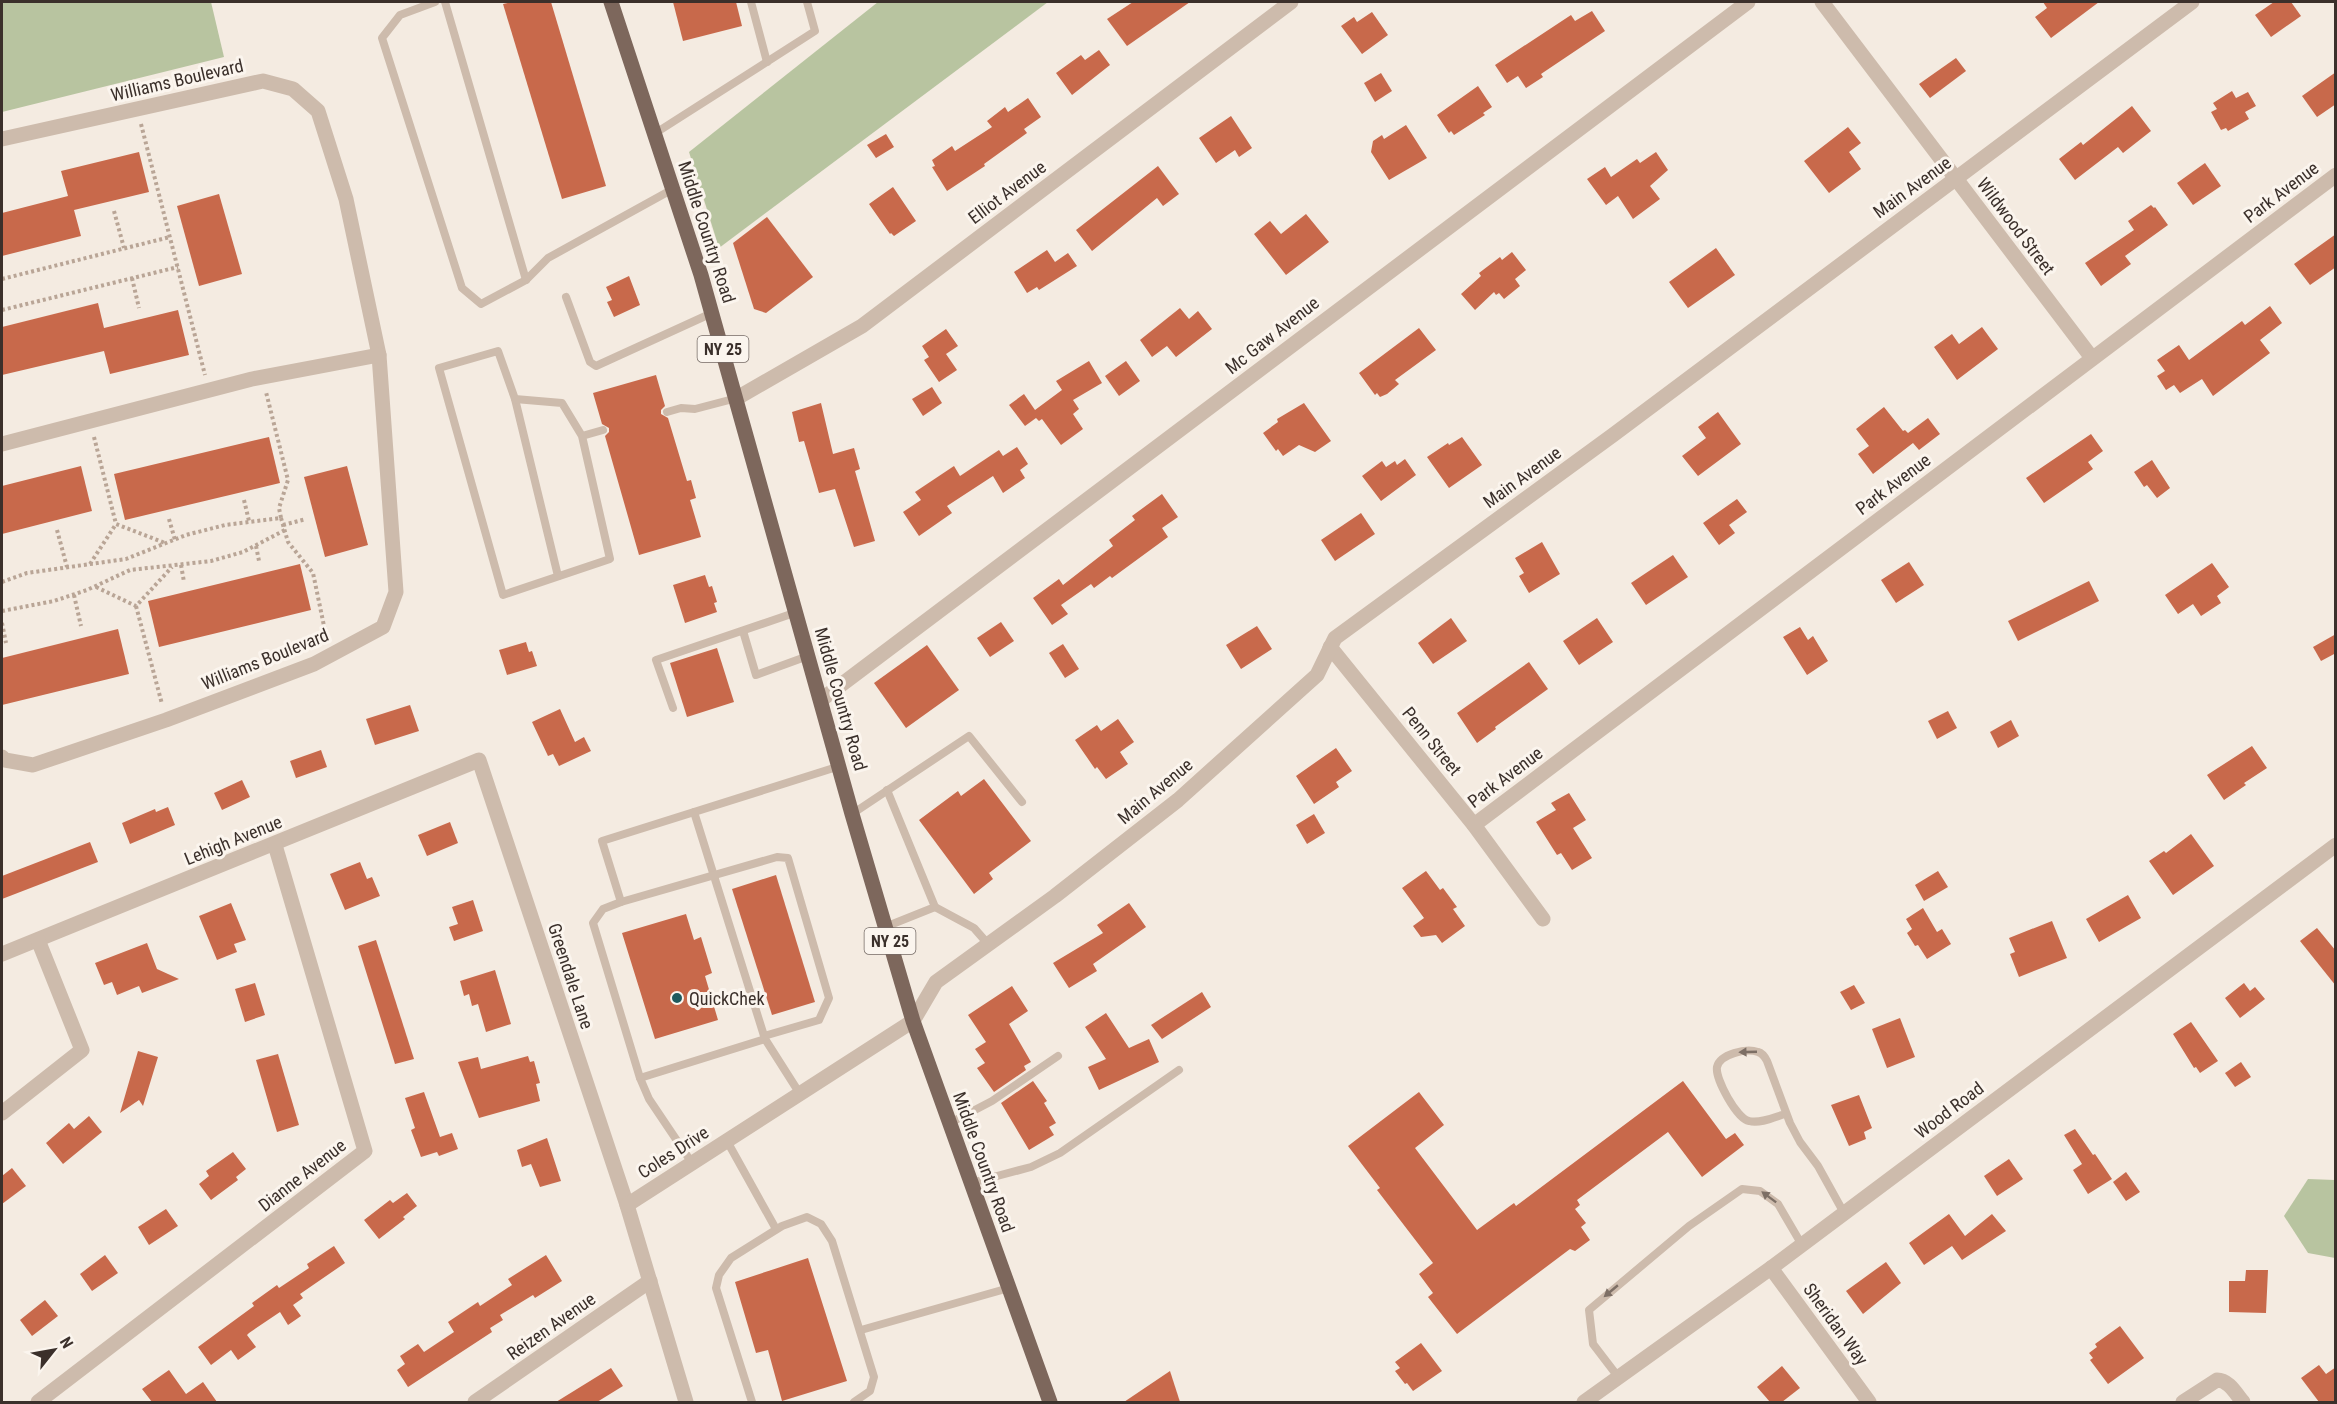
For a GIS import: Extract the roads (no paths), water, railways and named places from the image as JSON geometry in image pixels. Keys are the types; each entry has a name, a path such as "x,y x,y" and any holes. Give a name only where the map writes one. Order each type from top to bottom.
{"main road":[{"name":"Middle Country Road","path":"611,2 712,313 852,814 914,1021 1050,1402"}],"street":[{"name":"Elliot Avenue","path":"737,398 862,326 1291,2"},
{"name":"Mc Gaw Avenue","path":"821,700 1171,438 1436,234 1748,2"},
{"name":"Wildwood Street","path":"1822,2 2092,358"},
{"name":"Main Avenue","path":"914,1021 936,982 1055,896 1178,800 1317,675 1335,638 1613,435 2192,2"},
{"name":"Williams Boulevard","path":"2,139 263,81 293,89 318,111 346,199 379,355 396,591 383,627 314,664 166,720 33,765 5,760 2,757"},
{"name":"Park Avenue","path":"1474,825 2336,175"},
{"path":"2,444 262,377 379,355"},
{"name":"Penn Street","path":"1330,647 1474,825 1543,919"},
{"name":"Lehigh Avenue","path":"2,954 275,845 479,760"},
{"name":"Greendale Lane","path":"479,760 627,1205"},
{"name":"Dianne Avenue","path":"38,1402 365,1151 275,845"},
{"name":"Wood Road","path":"1584,1402 1771,1268 2336,845"},
{"path":"2,1113 82,1050 38,940"},
{"name":"Coles Drive","path":"627,1205 914,1021"},
{"path":"627,1205 686,1402"},
{"name":"Sheridan Way","path":"1771,1268 1869,1402"},
{"name":"Reizen Avenue","path":"475,1402 650,1281"},
{"path":"2182,1402 2217,1380 2223,1380 2243,1402"}],"lane":[{"path":"435,2 400,15 382,38 462,288 481,304 526,280 548,258 673,189"},
{"path":"445,2 526,280"},
{"path":"751,2 766,62"},
{"path":"654,134 815,31 807,2"},
{"path":"566,297 590,362 596,366 712,313"},
{"path":"515,399 562,403 582,436 610,559 503,595 439,368 498,351 515,399 558,576"},
{"path":"667,412 681,408 695,409 737,398"},
{"path":"582,436 603,430"},
{"path":"673,708 656,660 797,612"},
{"path":"743,631 756,675 808,656"},
{"path":"852,814 969,736 1022,802"},
{"path":"621,902 602,841 840,766"},
{"path":"887,790 935,907 974,928 988,944"},
{"path":"694,812 764,1038 800,1094"},
{"path":"640,1078 819,1020 829,998 788,858 777,857 621,902 603,909 593,923 640,1078 649,1099 692,1163"},
{"path":"885,927 935,907"},
{"path":"1785,1114 1750,1122 1742,1119 1718,1077 1717,1066 1722,1060 1741,1051 1763,1054 1772,1072 1785,1114 1844,1213"},
{"path":"950,1123 992,1101 1058,1056"},
{"path":"971,1183 1031,1167 1060,1154 1179,1070"},
{"path":"727,1140 776,1229"},
{"path":"1619,1378 1593,1344 1589,1310 1689,1226 1742,1189 1760,1191 1778,1203 1802,1245"},
{"path":"752,1402 716,1288 719,1275 731,1257 776,1229 807,1217 821,1224 832,1240 874,1377 870,1391 854,1402"},
{"path":"861,1330 1009,1288"}],"place":[{"name":"QuickChek","path":"677,998"}]}
